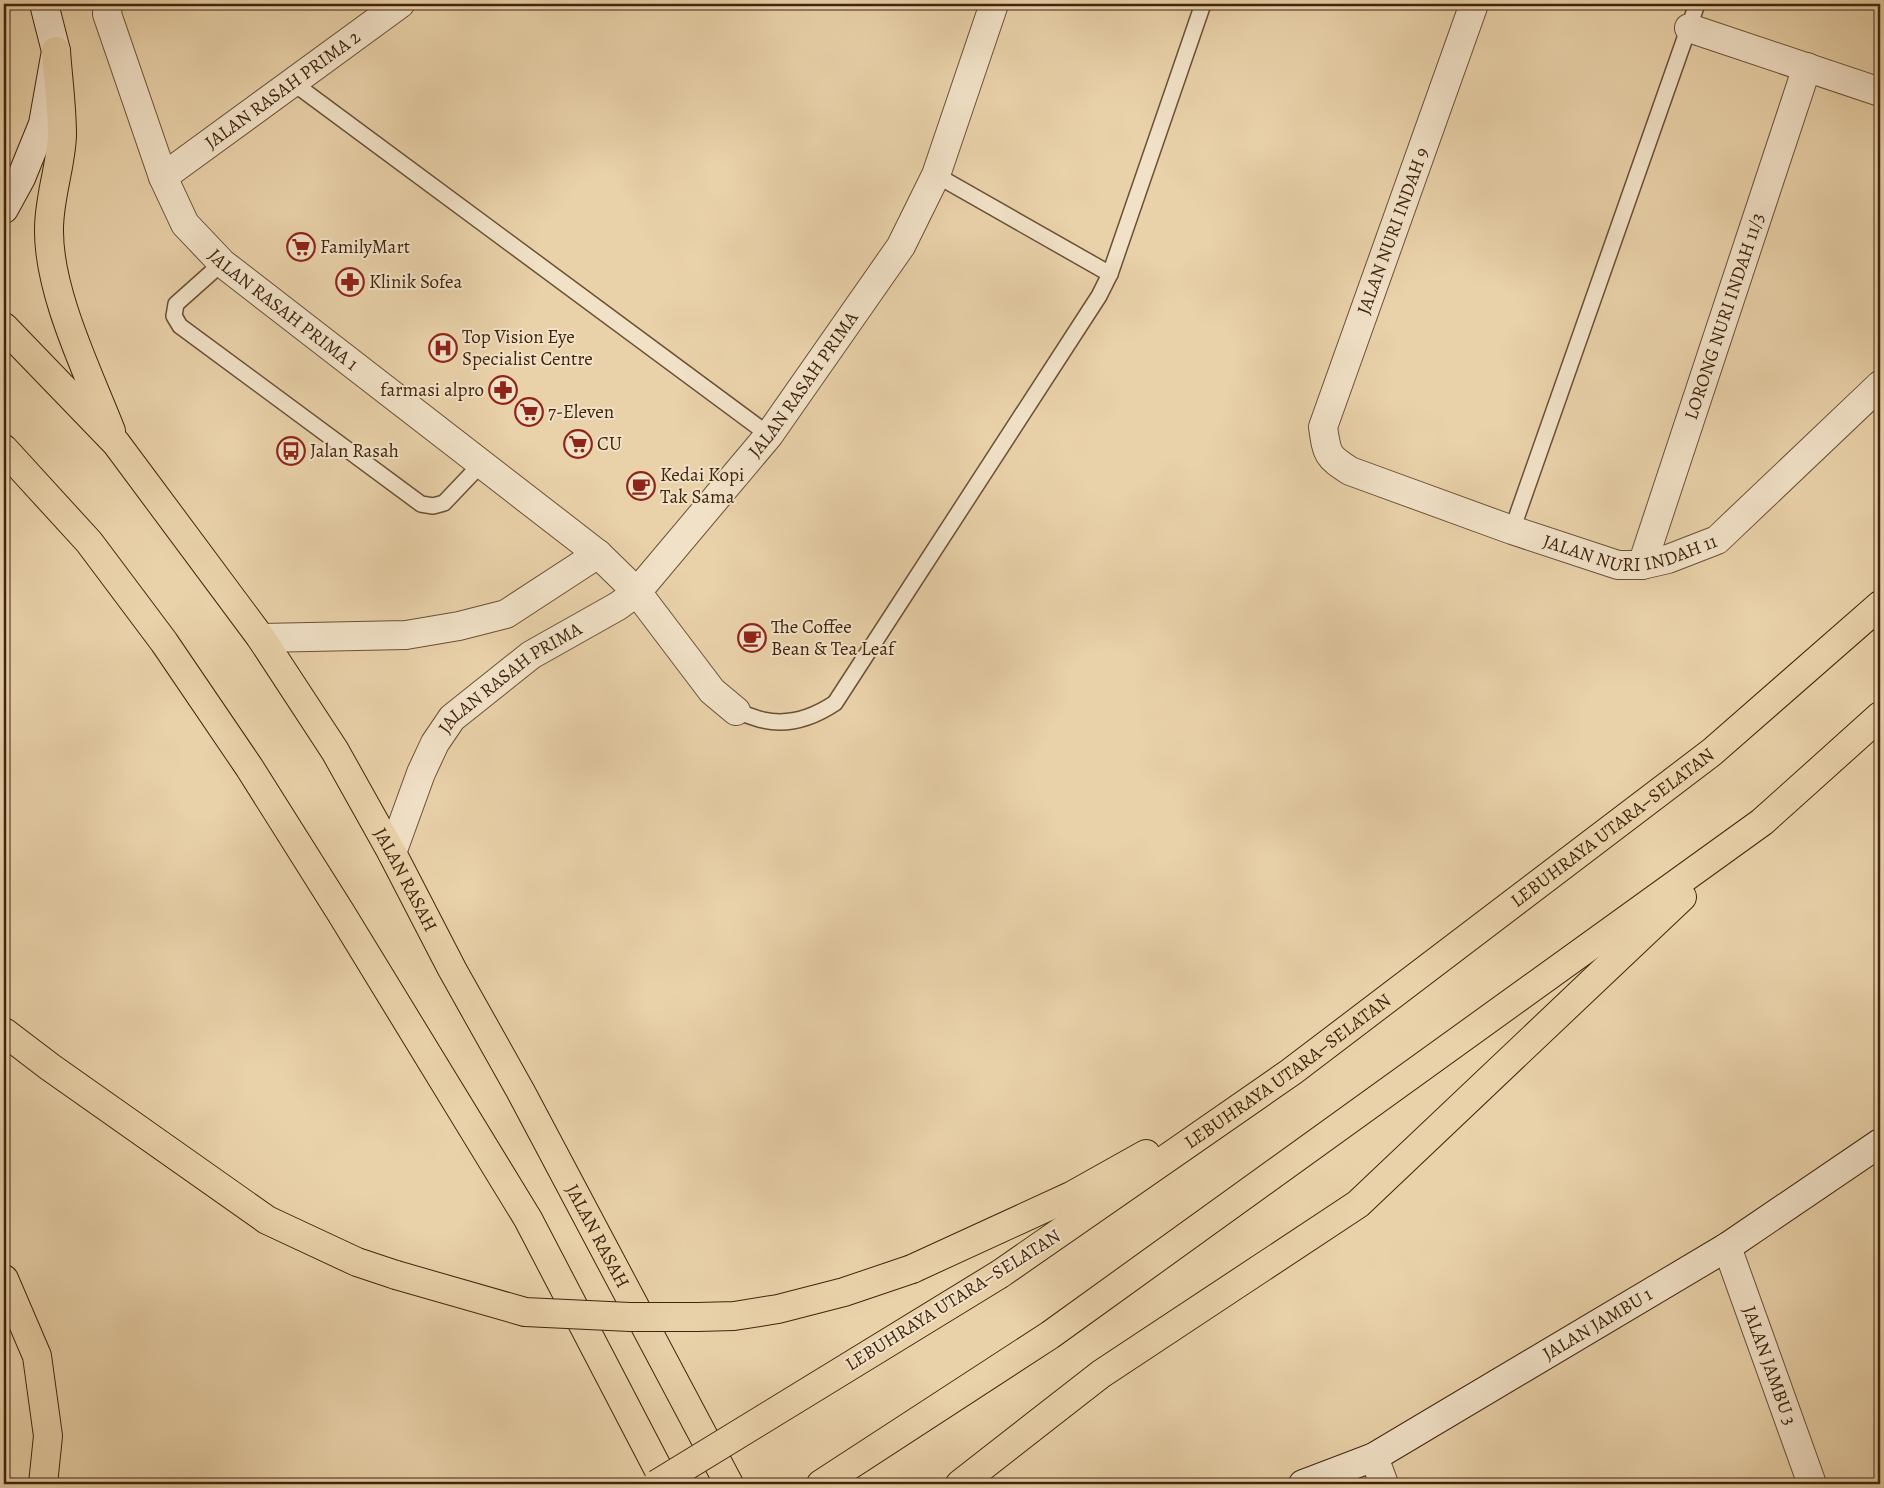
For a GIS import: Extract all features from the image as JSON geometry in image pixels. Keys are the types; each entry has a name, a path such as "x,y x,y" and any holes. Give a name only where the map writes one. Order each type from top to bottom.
{"highway":[{"path":"56,51 62,135 51,206 49,229 51,253 68,322 116,443"},
{"name":"JALAN RASAH","path":"4,327 116,443 261,638 335,751 392,853 452,969 521,1092 730,1484"},
{"path":"4,449 89,542 164,642 254,776 341,913 528,1220 666,1484"},
{"name":"LEBUHRAYA UTARA–SELATAN","path":"657,1484 1000,1274 1291,1072 1712,752 1880,605"},
{"path":"960,1484 1100,1374 1358,1204 1762,822 1880,716"},
{"path":"821,1484 1050,1335 1762,822"},
{"path":"4,1032 50,1067 266,1220 357,1262 525,1312 630,1317 734,1316 778,1308 844,1292 912,1269 1071,1196 1291,1072"},
{"path":"4,1279 37,1356 48,1436 43,1484"}],"street":[{"path":"4,209 21,178 43,124 56,51 44,4"},
{"name":"JALAN RASAH PRIMA 1","path":"108,4 107,14 163,177 185,224 222,263 598,554 636,592 712,691 736,711"},
{"name":"JALAN RASAH PRIMA 2","path":"163,177 400,4"},
{"name":"JALAN RASAH PRIMA","path":"392,853 421,772 435,743 452,718 531,655 618,606 636,592 769,435 901,246 936,175 994,4"},
{"name":"JALAN NURI INDAH 9","path":"1332,459 1326,447 1323,427 1474,4"},
{"path":"1693,16 1808,67 1880,92"},
{"name":"LORONG NURI INDAH 11/3","path":"1642,565 1808,67"},
{"name":"JALAN NURI INDAH 11","path":"1332,459 1350,471 1512,530 1618,565 1642,565 1668,559 1717,540 1880,385"},
{"path":"261,638 406,636 459,626 506,614 598,554"},
{"name":"JALAN JAMBU 1","path":"1303,1484 1374,1456 1727,1247 1880,1143"},
{"name":"JALAN JAMBU 3","path":"1727,1247 1812,1484"},
{"path":"1374,1456 1384,1484"}],"lane":[{"path":"736,711 764,720 796,721 819,713 835,703 1099,296 1110,274 1202,4"},
{"path":"1512,530 1693,16"},
{"path":"292,82 769,435"},
{"path":"936,175 1110,274"},
{"path":"222,263 176,304 174,316 180,326 421,504 433,506 444,503 482,463"}],"place":[{"name":"FamilyMart","path":"301,247"},
{"name":"Klinik Sofea","path":"350,282"},
{"name":"Top Vision Eye Specialist Centre","path":"443,348"},
{"name":"farmasi alpro","path":"503,390"},
{"name":"7-Eleven","path":"529,412"},
{"name":"CU","path":"578,444"},
{"name":"Jalan Rasah","path":"291,451"},
{"name":"Kedai Kopi Tak Sama","path":"641,486"},
{"name":"The Coffee Bean & Tea Leaf","path":"752,638"}]}
